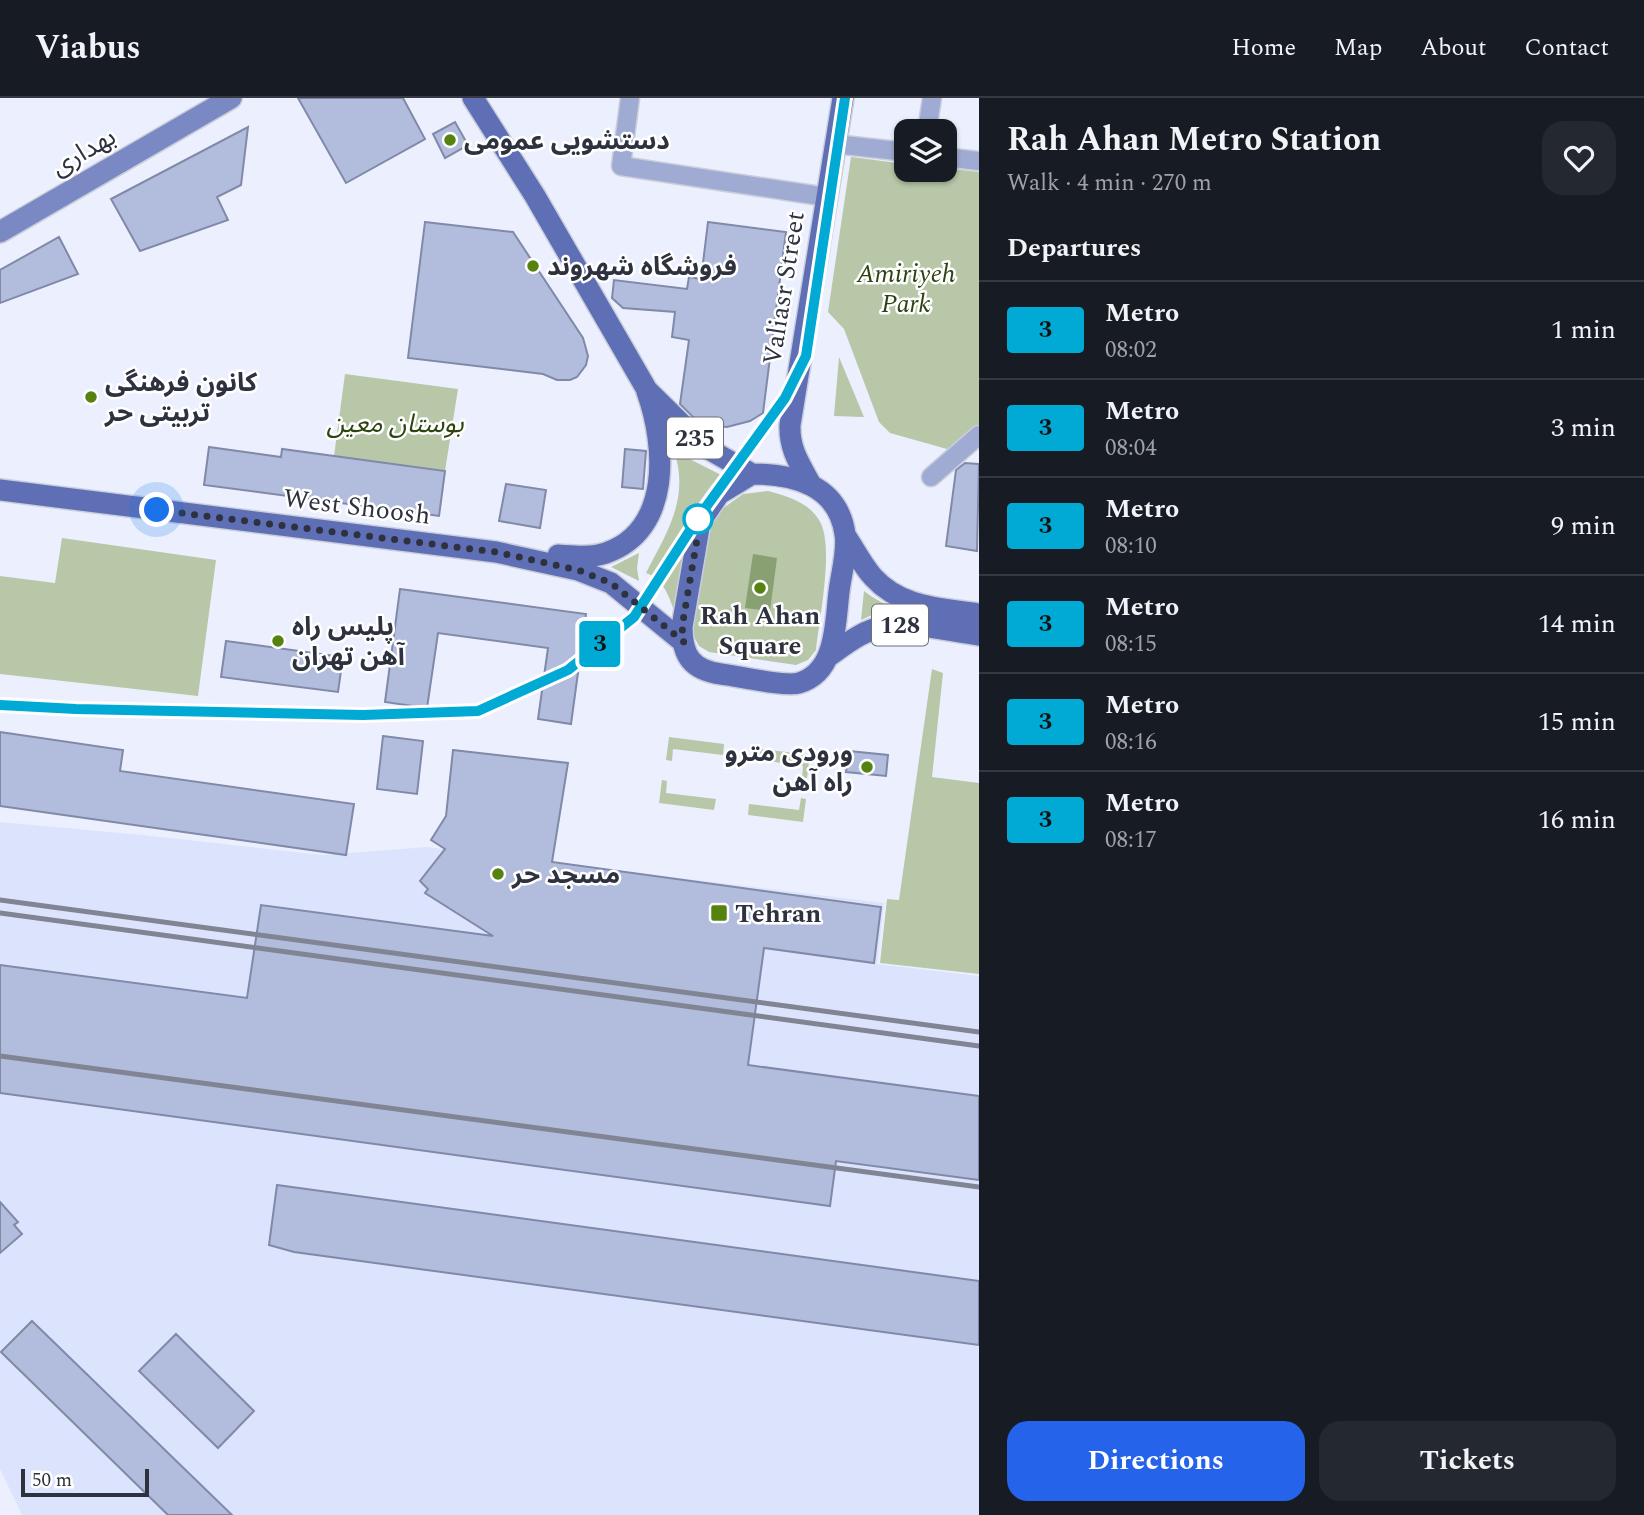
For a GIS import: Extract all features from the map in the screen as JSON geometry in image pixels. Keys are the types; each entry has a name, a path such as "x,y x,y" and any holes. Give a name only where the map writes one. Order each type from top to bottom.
{"main road":[{"name":"235","path":"473,98 535,196 647,390 705,447 752,474"},
{"name":"Valiasr Street","path":"810,483 789,440 843,98"},
{"path":"496,552 596,556 621,546 642,527 651,512 660,479 658,428 647,390"},
{"path":"752,474 775,474 810,483 828,498 840,516 845,535 829,656 817,673 792,684 703,671 689,659 682,627 700,522 719,494 752,474"},
{"name":"West Shoosh","path":"0,490 496,552 590,573 611,583 684,642"},
{"name":"128","path":"845,535 872,576 894,595 923,606 979,614"},
{"name":"128","path":"829,656 848,642 885,626 899,625 979,635"}],"street":[{"name":"بهداری","path":"0,232 230,98"},
{"path":"630,98 621,166 827,197"},
{"path":"929,119 932,98"},
{"path":"835,144 894,151"},
{"path":"957,158 979,161"},
{"path":"931,477 979,435"}],"shaded area":[{"path":"753,554 777,558 770,611 745,608"},
{"path":"0,822 323,855 427,847 884,903 877,964 979,976 979,1515 22,1515 0,1469"}],"green space":[{"name":"Amiriyeh Park","path":"851,157 894,162 894,182 957,182 957,169 979,172 979,429 954,451 890,433 879,422 844,329 828,312"},
{"path":"839,357 864,417 834,416"},
{"name":"بوستان معین","path":"345,374 458,389 445,471 334,456"},
{"path":"674,451 727,478 675,613 662,584 646,573 668,529 678,499 678,468"},
{"name":"Rah Ahan Square","path":"768,491 803,504 819,520 824,531 826,564 816,650 808,660 796,665 709,652 699,646 692,633 705,535 722,509 743,494"},
{"path":"62,538 216,560 198,696 0,674 0,576 55,583"},
{"path":"639,553 639,581 611,567"},
{"path":"864,591 895,608 930,617 872,615 861,620"},
{"path":"932,669 943,673 932,777 979,783 979,974 880,963 887,899 899,900"},
{"path":"669,737 724,744 723,755 673,749 672,761 666,760"},
{"path":"755,748 810,755 807,778 802,778 803,766 754,759"},
{"path":"662,780 667,781 666,793 716,799 714,810 659,803"},
{"path":"801,798 806,799 803,822 748,815 749,804 799,810"}],"building":[{"path":"298,98 403,98 425,139 346,183"},
{"name":"دستشویی عمومی","path":"455,122 468,145 445,158 433,134"},
{"path":"248,127 241,185 217,197 228,220 140,251 111,199"},
{"path":"425,222 513,232 583,338 588,356 586,365 577,377 557,380 543,374 408,358"},
{"path":"708,222 786,232 763,413 750,421 727,427 697,421 680,404 689,340 672,337 675,312 623,308 612,298 614,280 687,289 689,277 701,279"},
{"path":"59,237 78,274 0,303 0,270"},
{"path":"209,447 281,457 282,449 445,471 439,516 204,485"},
{"path":"625,449 646,451 643,489 622,487"},
{"path":"965,463 979,464 977,551 946,546 956,470"},
{"path":"506,484 546,490 540,528 499,521"},
{"path":"400,589 586,614 571,724 538,719 548,648 438,633 427,708 385,702"},
{"path":"226,641 343,657 338,692 221,677"},
{"path":"0,732 123,750 120,771 354,804 346,855 0,806"},
{"path":"383,736 423,741 417,794 377,789"},
{"path":"453,750 568,763 552,862 881,907 874,963 764,948 748,1065 979,1096 979,1180 836,1161 830,1206 0,1093 0,965 247,998 261,905 493,936 425,893 428,889 420,881 445,849 431,840 446,816"},
{"name":"ورودی مترو راه آهن","path":"849,751 888,755 886,776 846,772"},
{"path":"277,1185 979,1281 979,1345 294,1252 269,1245"},
{"path":"0,1202 18,1222 14,1225 22,1234 0,1253"},
{"path":"32,1321 232,1515 168,1515 1,1352"},
{"path":"176,1334 254,1411 218,1448 139,1371"}],"railway":[{"path":"0,900 979,1032"},
{"path":"0,913 979,1046"},
{"path":"0,1056 979,1187"}],"metro line":[{"name":"3","path":"0,705 363,715 478,711 568,670 634,617 698,518 785,398 806,356 845,98"}],"place":[{"name":"دستشویی عمومی","path":"450,140"},
{"name":"فروشگاه شهروند","path":"533,266"},
{"name":"کانون فرهنگی تربیتی حر","path":"91,397"},
{"name":"Rah Ahan Square","path":"760,588"},
{"name":"پلیس راه آهن تهران","path":"278,641"},
{"name":"ورودی مترو راه آهن","path":"867,767"},
{"name":"مسجد حر","path":"498,874"},
{"name":"Tehran","path":"719,913"}],"route":[{"path":"157,510 496,552 590,573 611,583 684,642 682,627 700,522 698,519"}]}
